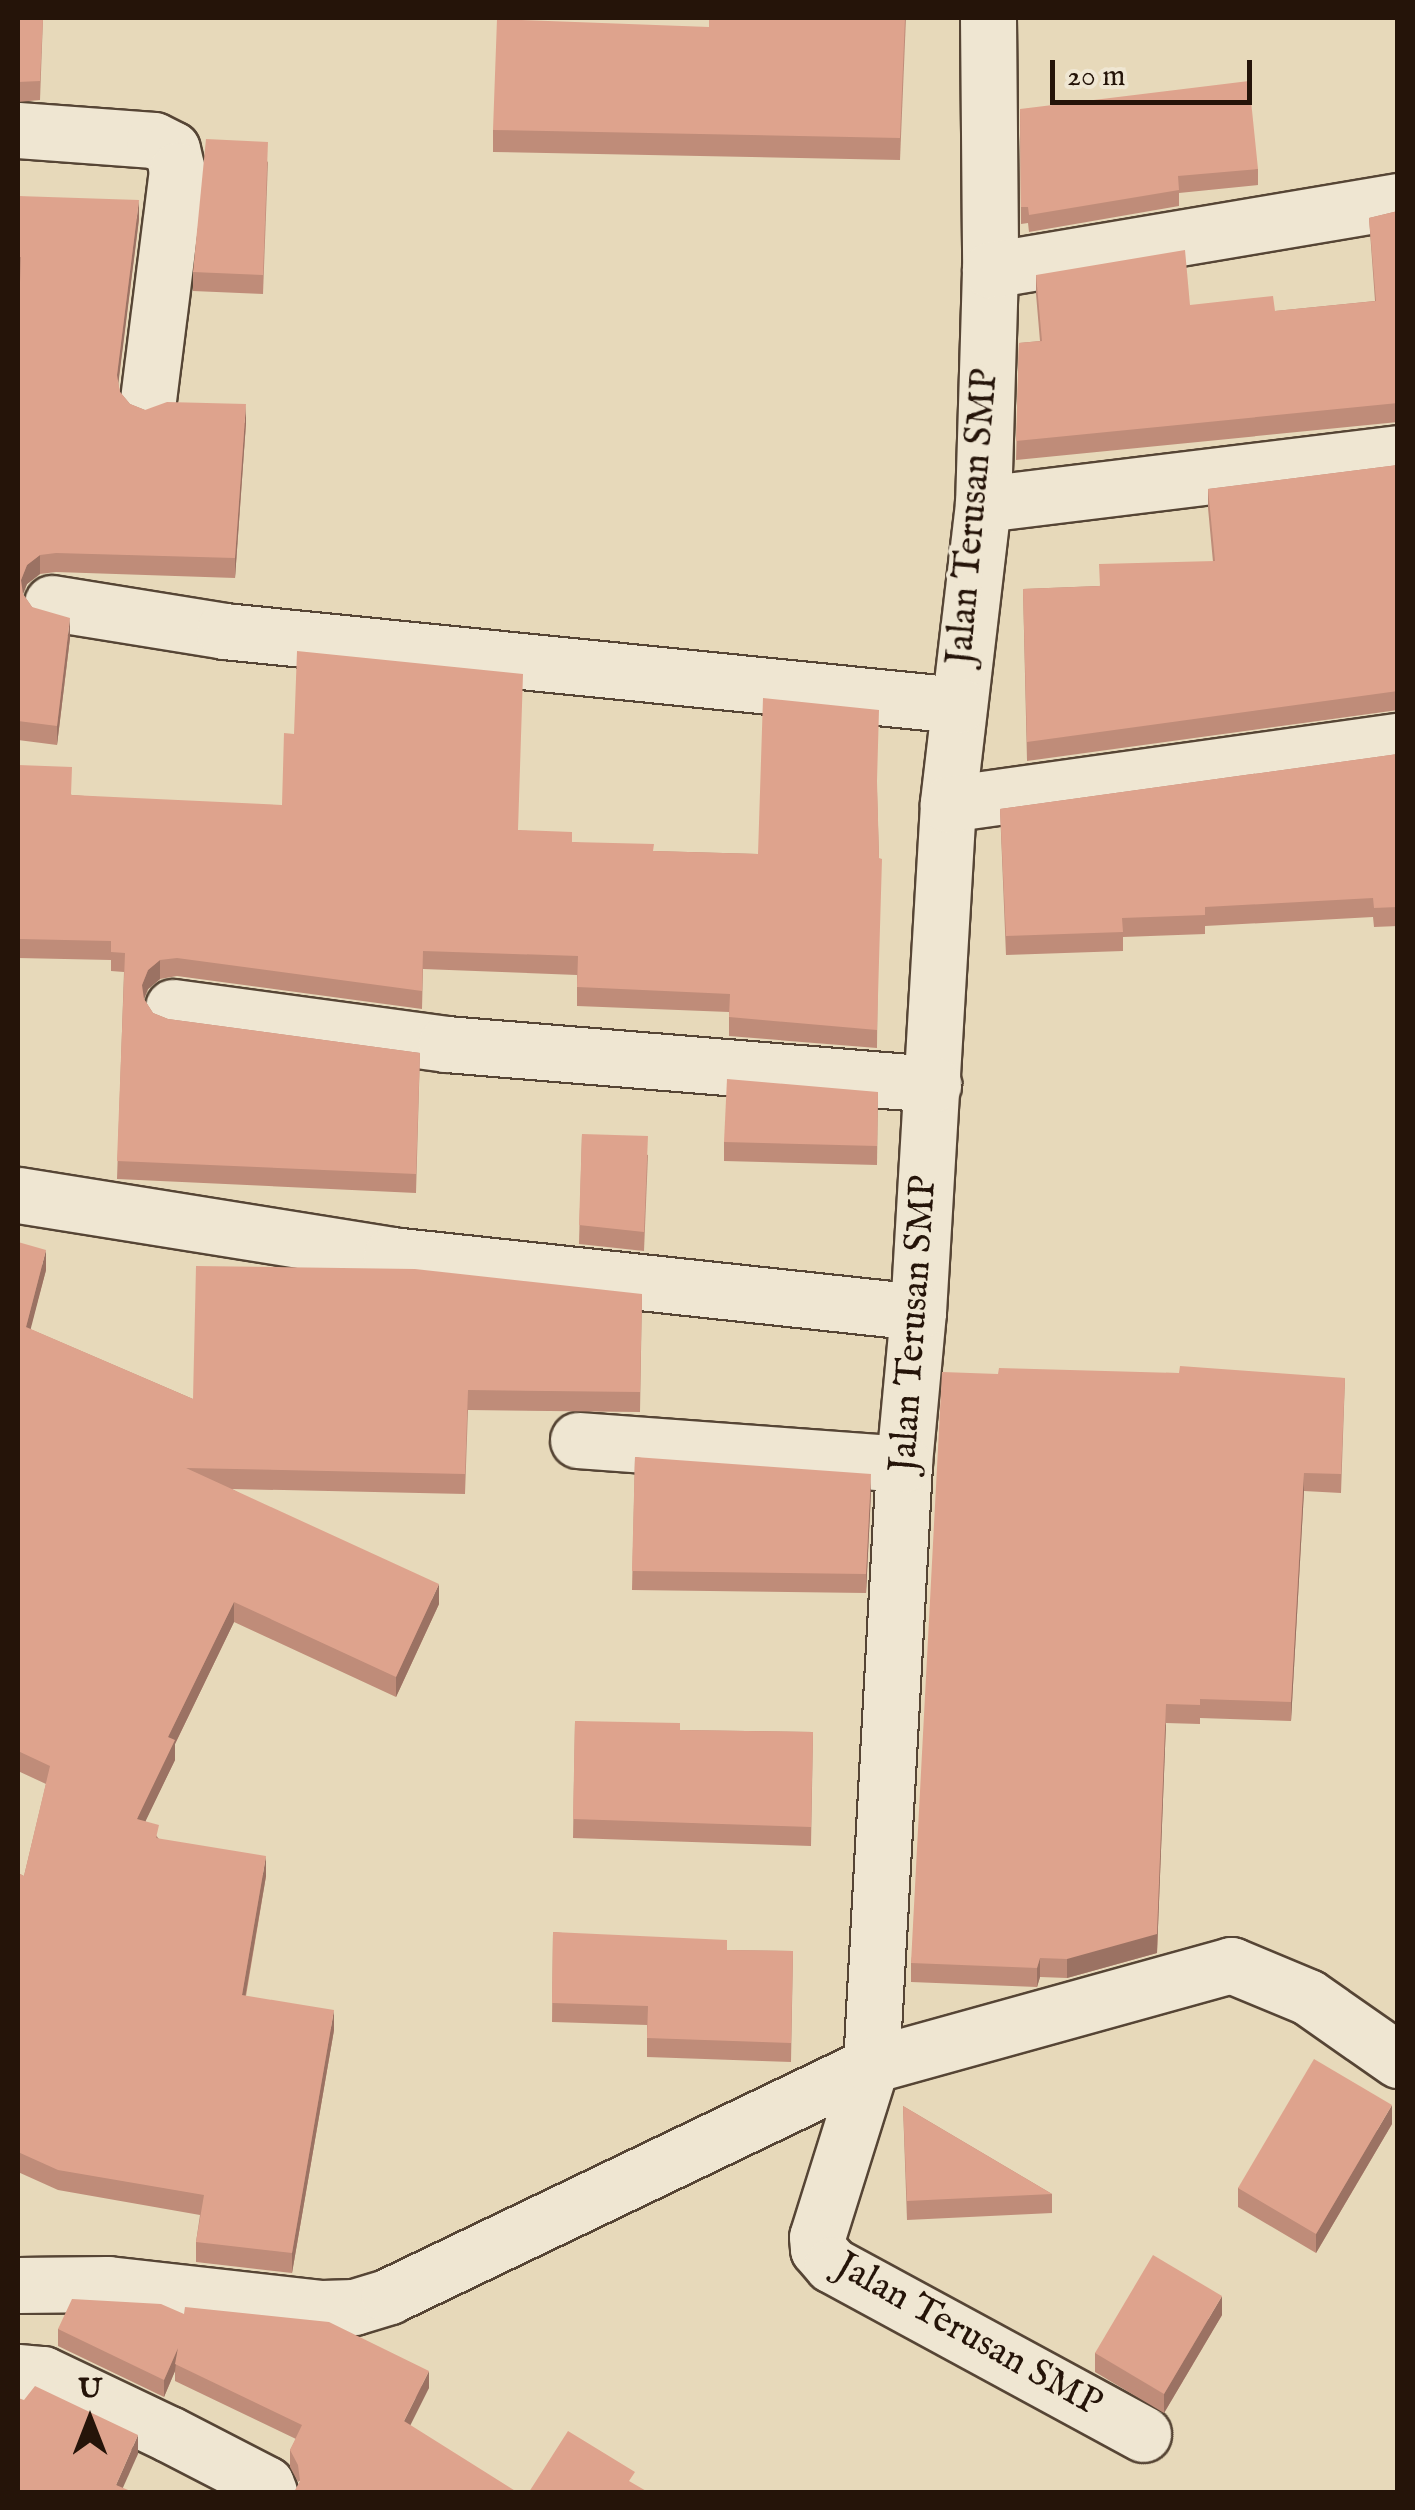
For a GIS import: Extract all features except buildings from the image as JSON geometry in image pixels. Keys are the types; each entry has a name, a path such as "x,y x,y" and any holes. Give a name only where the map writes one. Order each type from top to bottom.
{"street":[{"name":"Jalan Terusan SMP","path":"988,18 990,270 983,504 948,804 918,1312 904,1464 871,2065 821,2220 818,2249 832,2265 898,2303 1143,2434"},
{"path":"18,130 154,140 172,148 177,170 148,398"},
{"path":"990,270 1398,201"},
{"path":"983,504 1398,453"},
{"path":"52,603 224,631 958,705"},
{"path":"948,804 1398,741"},
{"path":"174,1007 446,1044 933,1084"},
{"path":"18,1195 391,1255 918,1312"},
{"path":"578,1440 904,1464"},
{"path":"18,2285 108,2284 322,2308 354,2307 389,2296 871,2065 1231,1966 1308,1997 1398,2060"},
{"path":"18,2372 43,2374 169,2434 266,2484 269,2492"}]}
